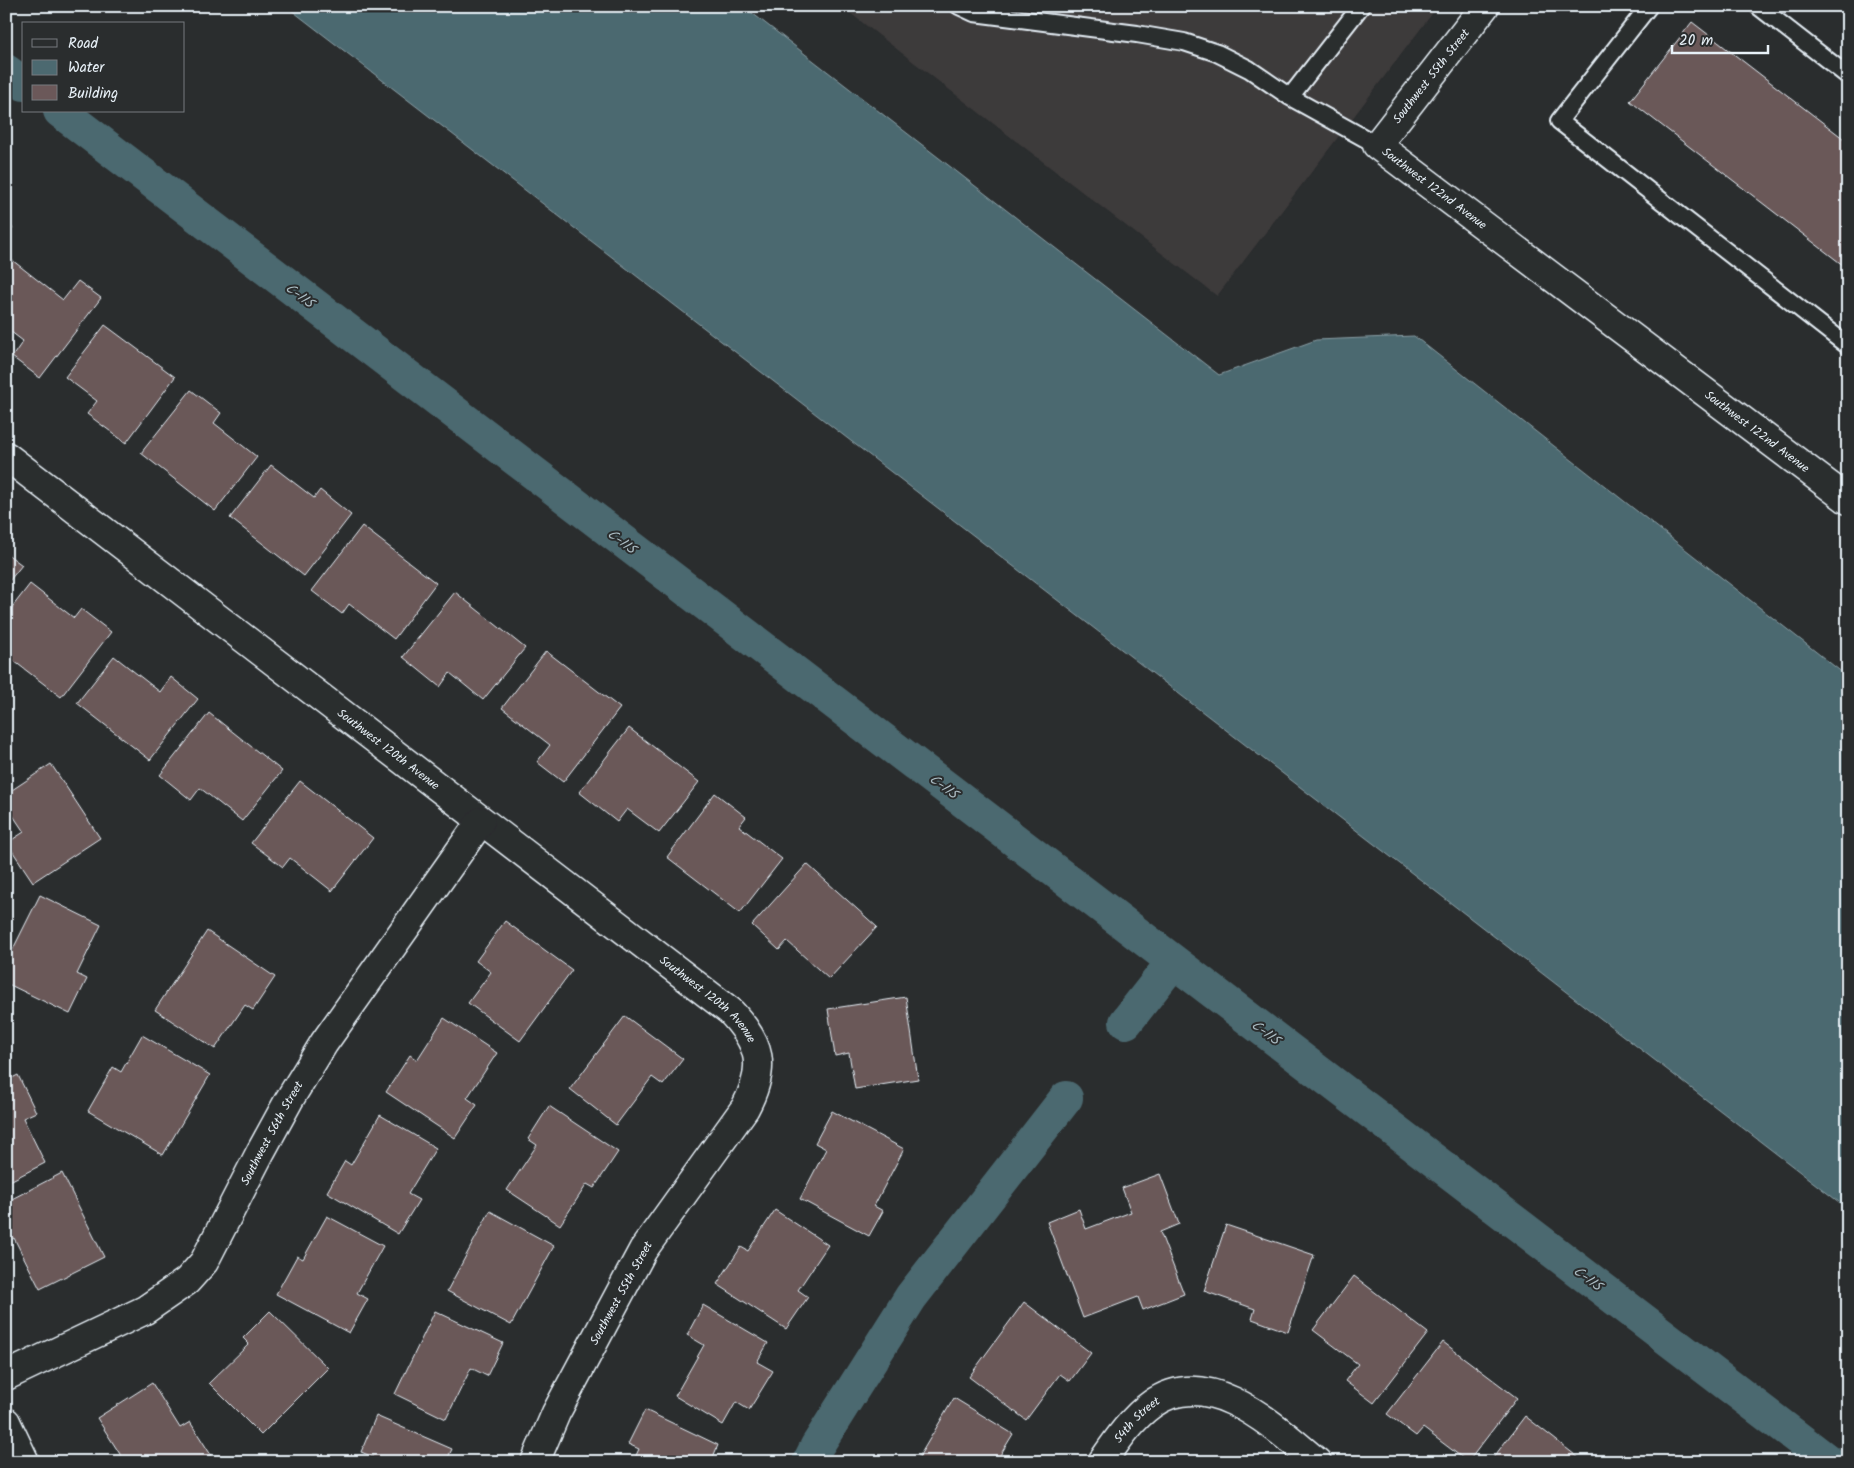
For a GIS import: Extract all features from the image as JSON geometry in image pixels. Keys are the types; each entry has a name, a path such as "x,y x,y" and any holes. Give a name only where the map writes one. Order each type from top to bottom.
{"street":[{"name":"Southwest 55th Street","path":"1378,145 1485,6"},
{"name":"Southwest 122nd Avenue","path":"1378,145 1848,500"},
{"name":"Southwest 120th Avenue","path":"6,456 730,1011 753,1040 758,1055"},
{"name":"Southwest 56th Street","path":"6,1376 146,1310 187,1280 204,1262 285,1108 324,1043 481,821"},
{"name":"Southwest 55th Street","path":"535,1462 556,1413 642,1250 745,1108 754,1091 758,1055"},
{"name":"54th Street","path":"1102,1462 1115,1443 1152,1404 1182,1392 1203,1391 1245,1407 1277,1428 1317,1462"},
{"path":"6,1422 25,1462"}],"lane":[{"name":"Southwest 122nd Avenue","path":"959,6 974,13 1009,12 1184,42 1217,53 1249,69 1290,97 1378,145"},
{"path":"1290,97 1361,6"},
{"path":"1649,6 1559,121 1848,346"},
{"path":"1758,6 1848,76"}],"shaded area":[{"path":"841,6 1438,6 1217,296"}],"water":[{"path":"286,6 743,6 1219,375 1316,340 1414,336 1848,677 1848,1209"}],"building":[{"path":"1692,22 1848,142 1848,269 1630,101"},
{"path":"6,223 13,228 6,237"},
{"path":"12,260 63,300 78,281 101,298 40,378 12,357 23,341 6,328 6,268"},
{"path":"105,325 175,377 126,443 87,414 97,401 65,377"},
{"path":"191,390 221,413 214,423 257,457 215,511 141,453"},
{"path":"271,465 314,498 320,490 351,515 304,576 230,518"},
{"path":"362,526 436,583 394,639 349,604 342,614 312,591"},
{"path":"6,553 22,565 6,585"},
{"path":"30,584 74,618 81,609 111,632 61,697 6,655 6,615"},
{"path":"455,592 525,648 483,700 450,673 440,687 403,657"},
{"path":"546,651 620,708 563,782 537,762 550,745 502,708"},
{"path":"114,656 160,692 171,677 198,699 150,760 77,703"},
{"path":"209,713 282,771 242,821 200,788 191,800 160,775"},
{"path":"629,728 699,782 659,833 627,809 617,822 579,792"},
{"path":"51,764 100,838 33,882 7,843 24,832 6,805 6,794"},
{"path":"300,781 373,838 332,891 290,858 283,867 251,843"},
{"path":"715,793 746,817 739,826 782,859 740,913 667,857"},
{"path":"807,864 877,927 829,979 787,941 779,950 752,925"},
{"path":"40,895 101,925 77,974 87,979 70,1014 6,983 6,963"},
{"path":"505,921 572,970 520,1041 468,1003 491,972 476,961"},
{"path":"207,931 275,977 253,1010 245,1005 215,1049 155,1010"},
{"path":"906,997 918,1079 855,1089 849,1053 835,1056 828,1009"},
{"path":"625,1016 683,1059 663,1085 652,1077 616,1125 570,1089"},
{"path":"444,1018 497,1053 467,1098 477,1105 455,1138 386,1092 410,1055 417,1060"},
{"path":"142,1035 210,1075 163,1155 88,1111 113,1067 121,1072"},
{"path":"18,1075 36,1112 23,1118 45,1163 6,1183 6,1081"},
{"path":"549,1106 618,1152 594,1188 587,1184 560,1225 507,1190 537,1145 528,1139"},
{"path":"832,1111 904,1149 874,1206 883,1211 869,1236 800,1199 826,1149 815,1143"},
{"path":"380,1115 436,1148 408,1194 419,1200 398,1234 327,1192 345,1161 351,1165"},
{"path":"62,1173 104,1257 40,1289 14,1238 6,1242 6,1202"},
{"path":"1160,1174 1179,1224 1160,1232 1184,1294 1143,1310 1138,1297 1083,1318 1047,1222 1079,1209 1086,1229 1131,1212 1122,1188"},
{"path":"775,1210 828,1245 798,1290 808,1297 786,1329 717,1284 741,1247 748,1251"},
{"path":"490,1211 554,1246 511,1325 447,1291"},
{"path":"327,1216 383,1246 357,1293 368,1299 349,1333 276,1294 297,1256 303,1259"},
{"path":"1226,1225 1314,1255 1288,1332 1252,1319 1255,1309 1204,1291"},
{"path":"1354,1276 1428,1333 1374,1403 1345,1381 1358,1364 1313,1330"},
{"path":"1024,1302 1091,1353 1070,1381 1060,1374 1026,1420 969,1377"},
{"path":"703,1305 768,1343 757,1362 773,1371 749,1410 736,1402 723,1425 675,1396 704,1345 687,1335"},
{"path":"270,1311 328,1368 261,1435 209,1383 249,1344 243,1338"},
{"path":"435,1311 503,1343 487,1376 471,1368 446,1419 395,1394"},
{"path":"1443,1342 1517,1398 1468,1462 1423,1428 1416,1436 1387,1414"},
{"path":"152,1383 180,1428 190,1422 211,1455 200,1462 125,1462 97,1418"},
{"path":"954,1398 1013,1434 996,1462 916,1462"},
{"path":"645,1410 718,1445 711,1462 633,1462 639,1449 628,1444"},
{"path":"376,1416 452,1449 446,1462 371,1462 373,1457 361,1452"},
{"path":"1525,1416 1584,1462 1490,1462"}],"waterway":[{"name":"C-11S","path":"6,71 22,83"},
{"name":"C-11S","path":"61,112 1829,1462"},
{"path":"1126,1022 1173,962"},
{"path":"809,1462 817,1446 911,1297 1066,1098"}]}
